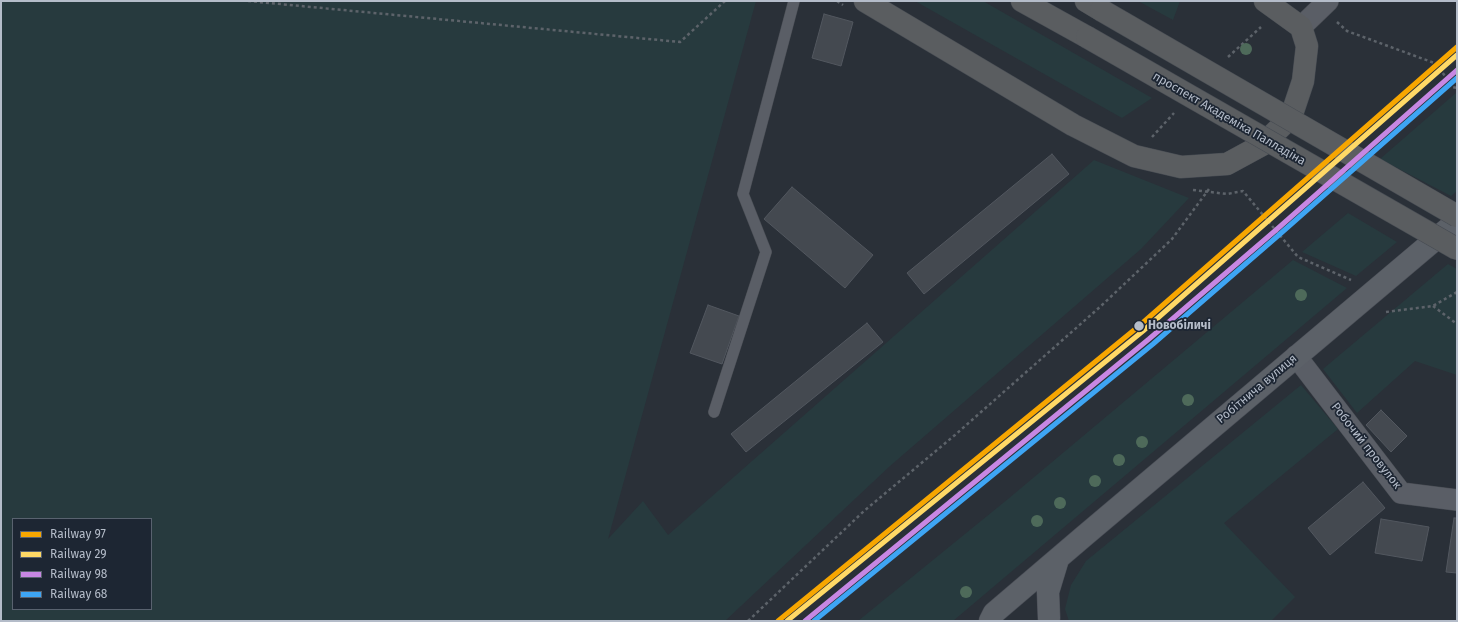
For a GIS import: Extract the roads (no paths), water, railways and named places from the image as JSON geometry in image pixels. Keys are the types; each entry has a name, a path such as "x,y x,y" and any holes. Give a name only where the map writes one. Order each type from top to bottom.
{"highway":[{"path":"865,1 1073,125 1134,156 1181,167 1227,164 1262,145 1291,117 1303,81 1307,46 1301,27 1265,1"},
{"name":"проспект Академіка Палладіна","path":"1022,1 1457,250"},
{"path":"1094,5 1457,216"}],"main road":[{"name":"Робітнича вулиця","path":"997,613 1296,356 1457,221"},
{"path":"1050,619 1048,592 1058,559"},
{"path":"997,613 1013,601 1022,600 1031,602 1042,608 1050,619"}],"street":[{"path":"1301,27 1324,4"},
{"name":"Робочий провулок","path":"1296,356 1401,492 1457,500"}],"lane":[{"path":"714,412 766,252 743,194 794,1"}],"rail line":[{"name":"97","path":"778,621 1139,326 1457,47"},
{"name":"29","path":"787,621 1143,331 1457,55"},
{"name":"98","path":"805,621 1149,339 1276,230 1457,70"},
{"name":"68","path":"814,621 1153,344 1457,78"}],"place":[{"name":"Новобіличі","path":"1139,326"}]}
